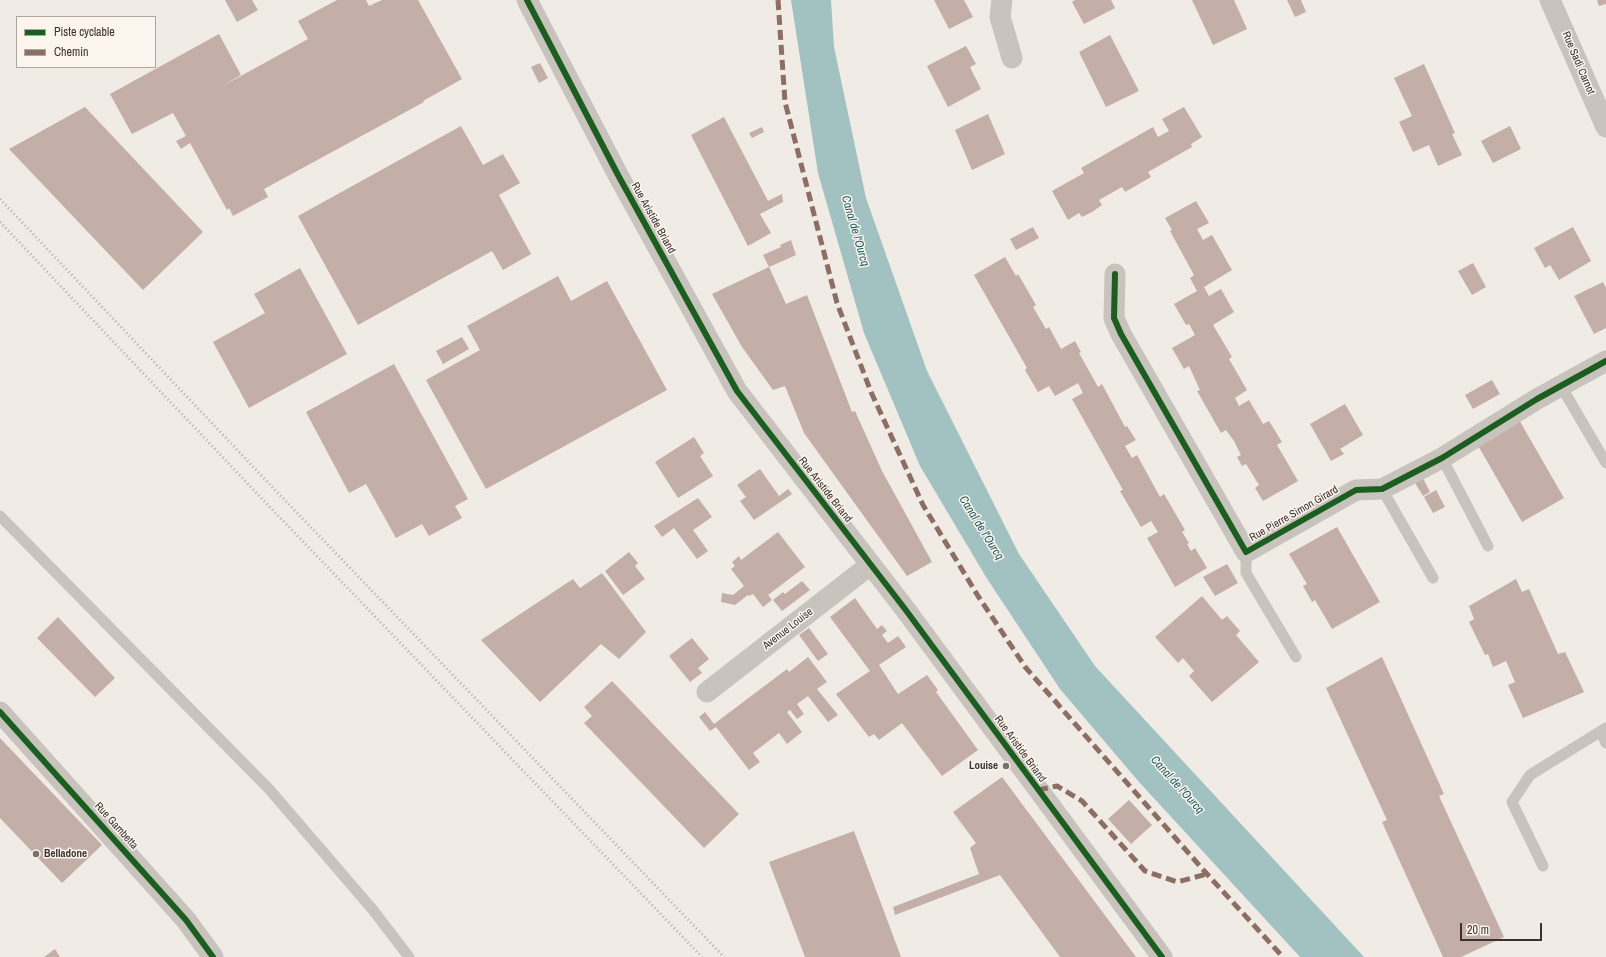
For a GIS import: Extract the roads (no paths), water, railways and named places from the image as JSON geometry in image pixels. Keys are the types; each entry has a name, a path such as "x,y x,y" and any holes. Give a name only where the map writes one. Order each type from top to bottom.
{"street":[{"name":"Rue Aristide Briand","path":"527,0 618,175 737,391 870,566 905,609 1162,957"},
{"path":"1002,0 1000,17 1012,58"},
{"name":"Rue Sadi Carnot","path":"1550,0 1606,127"},
{"name":"Rue Pierre Simon Girard","path":"1115,274 1114,318 1121,334 1246,552 1356,490 1382,489 1442,458 1561,386 1606,361"},
{"name":"Avenue Louise","path":"706,692 870,566"},
{"name":"Rue Gambetta","path":"0,712 186,920 213,957"}],"lane":[{"path":"1561,386 1606,463"},
{"path":"1442,458 1488,546"},
{"path":"1382,489 1433,578"},
{"path":"0,516 269,789 373,910 409,957"},
{"path":"1246,552 1246,573 1296,657"},
{"path":"1543,866 1512,802 1530,775 1603,730 1606,743"}],"water":[{"name":"Canal de l'Ourcq","path":"791,0 831,0 834,47 866,198 927,371 1019,554 1095,666 1364,957 1300,957 1139,782 1060,689 986,577 920,466 864,333 818,173"}],"railway":[{"path":"0,199 277,492 724,957"},
{"path":"0,222 266,503 702,957"}],"place":[{"name":"Louise","path":"1006,766"},
{"name":"Belladone","path":"36,854"}]}
